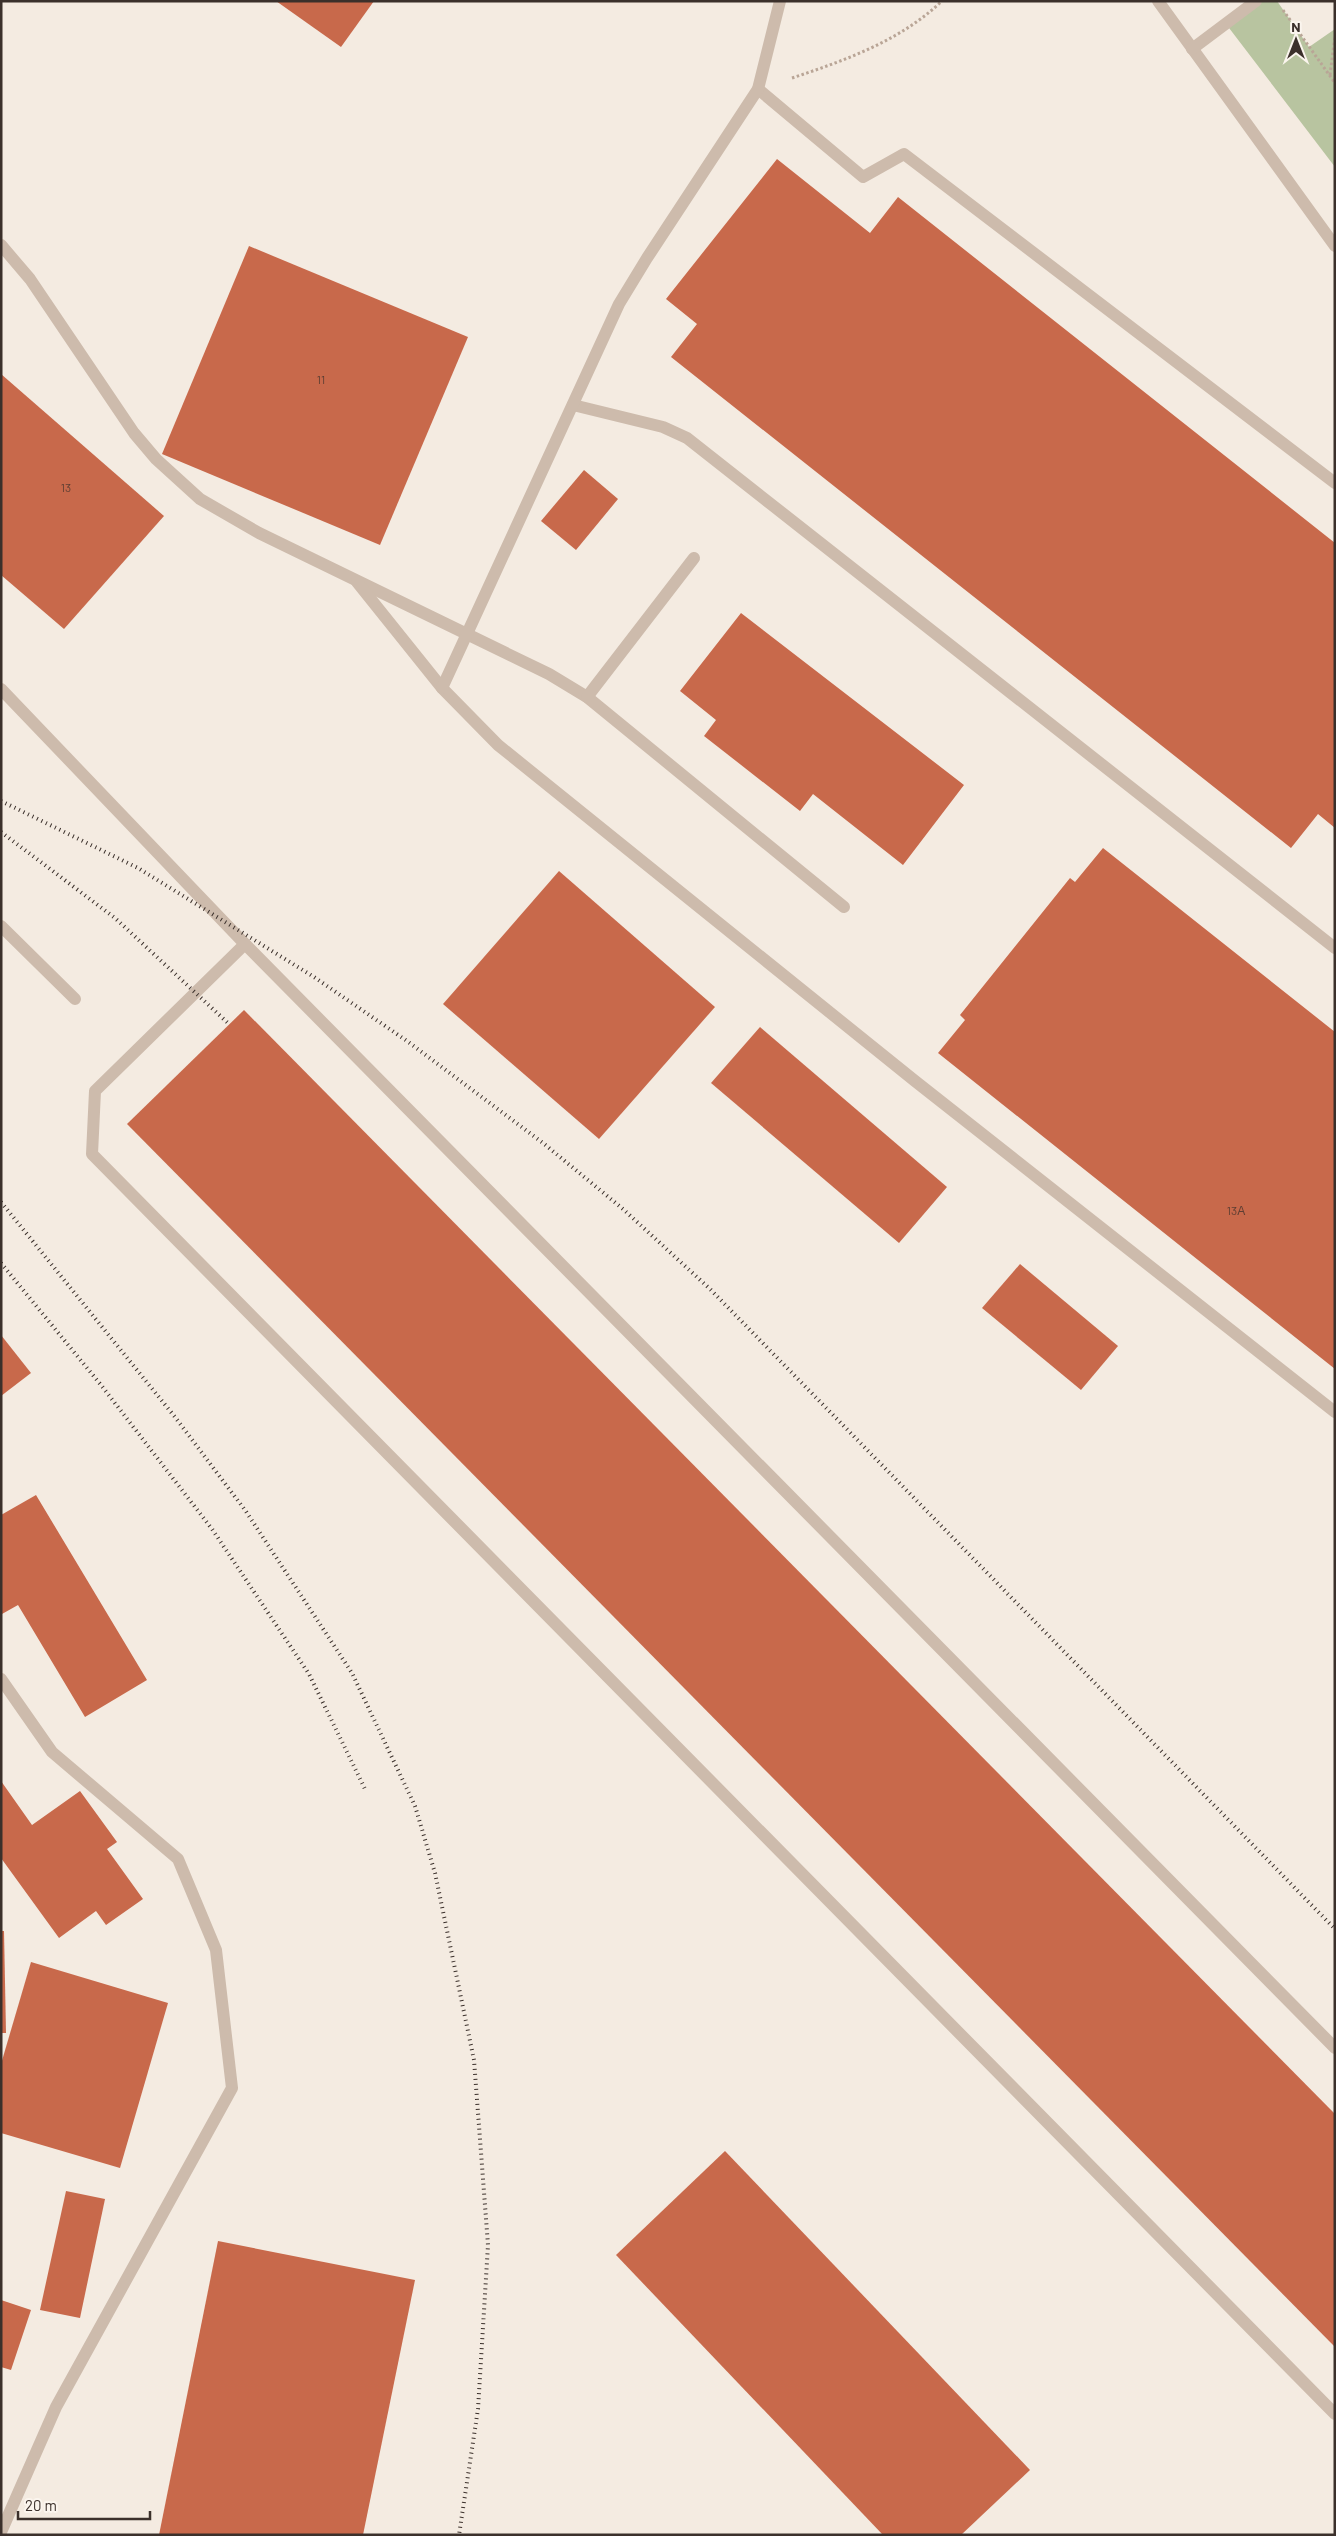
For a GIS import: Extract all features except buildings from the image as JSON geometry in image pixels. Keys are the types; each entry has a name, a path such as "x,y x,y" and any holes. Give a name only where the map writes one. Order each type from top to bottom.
{"street":[{"path":"442,688 624,296 646,258 758,90 780,1"},
{"path":"1158,1 1335,246"},
{"path":"1192,49 1256,1"},
{"path":"758,90 863,178 904,154 1335,483"},
{"path":"1,245 30,279 134,433 156,458 200,499 259,533 356,582 549,674 587,697 844,907"},
{"path":"574,404 663,427 687,438 1335,948"},
{"path":"587,697 694,558"},
{"path":"356,582 442,688 498,745 602,830 1335,1412"},
{"path":"1,689 245,944 1335,2048"},
{"path":"1,926 75,999"},
{"path":"245,944 95,1091 92,1154 1335,2414"},
{"path":"1,1679 52,1752 178,1859 216,1950 232,2088 56,2407 1,2532"}],"path":[{"path":"758,90 857,56 923,19 942,1"},
{"path":"1282,9 1335,83"},
{"path":"1330,75 1335,36"}],"green space":[{"path":"1256,1 1277,1 1309,47 1335,29 1335,167 1226,24"}],"railway":[{"path":"1,801 138,868 314,977 407,1041 543,1143 623,1209 710,1289 1335,1929"},
{"path":"1,832 115,918 229,1024"},
{"path":"1,1202 175,1417 245,1510 352,1673 415,1806 435,1873 474,2060 488,2245 478,2409 459,2535"},
{"path":"1,1263 101,1385 212,1529 309,1674 365,1789"}]}
